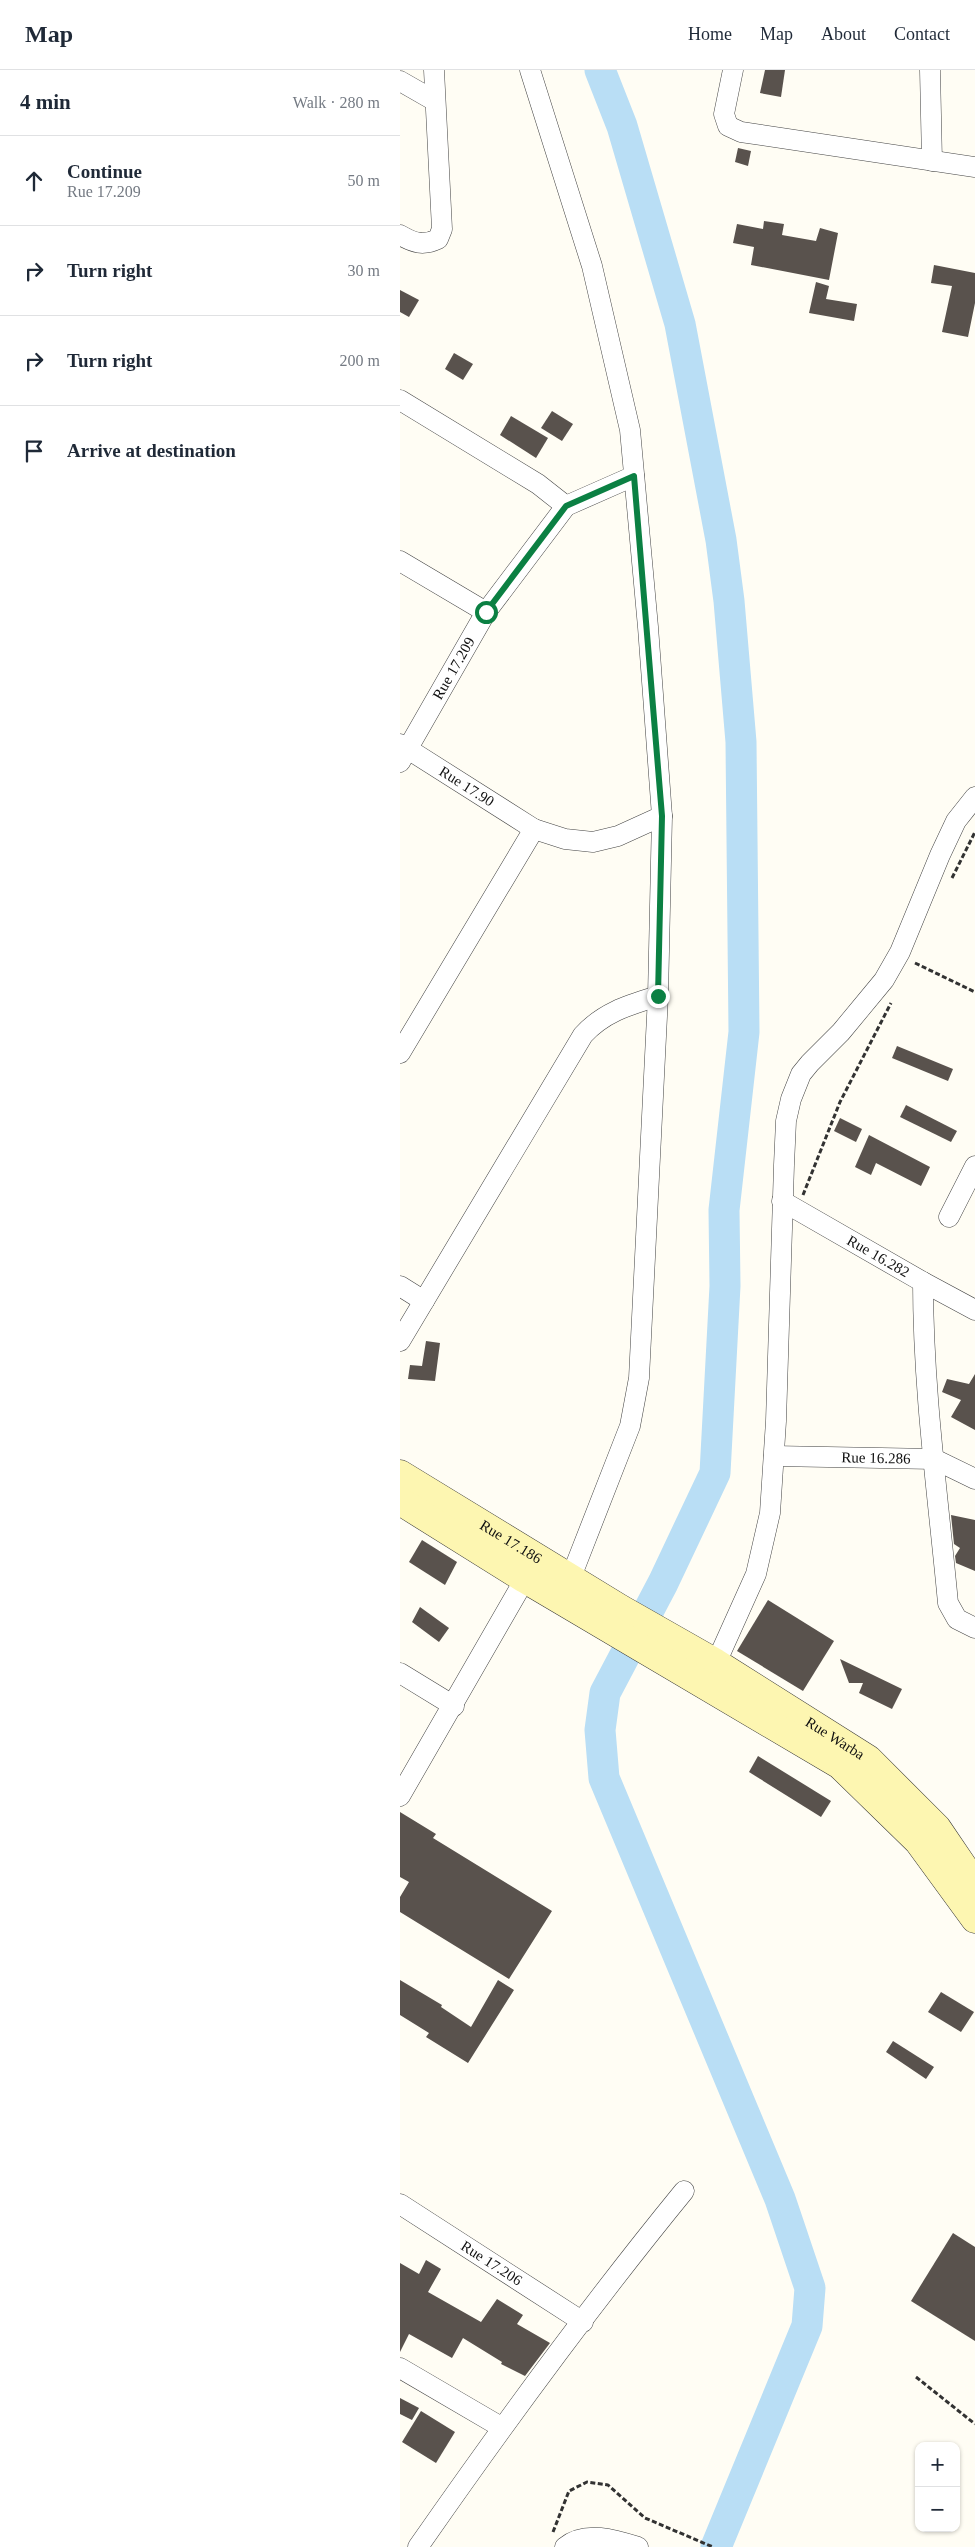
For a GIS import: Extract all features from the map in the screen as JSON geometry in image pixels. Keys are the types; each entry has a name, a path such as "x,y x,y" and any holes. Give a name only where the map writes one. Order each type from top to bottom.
{"main road":[{"name":"Rue 17.186","path":"400,1474 570,1577 615,1619"},
{"path":"400,1501 525,1579 615,1619 655,1642 840,1765 918,1841 975,1919"},
{"name":"Rue Warba","path":"655,1642 716,1663 868,1759 937,1828 975,1884"}],"street":[{"path":"400,235 412,242 427,244 438,239 442,229 434,70"},
{"path":"530,70 592,266 630,430 662,816 658,996 640,1378 630,1426 570,1577"},
{"path":"733,70 724,114 728,126 741,132 975,167"},
{"path":"930,70 932,161"},
{"path":"400,81 435,101"},
{"path":"400,400 538,484 566,506 634,476"},
{"name":"Rue 17.209","path":"403,751 486,612 566,506"},
{"path":"400,561 486,612"},
{"name":"Rue 17.90","path":"403,751 534,829 565,840 593,842 618,836 662,816"},
{"path":"716,1663 756,1574 770,1513 790,1205 786,1121 791,1099 802,1074 865,1006 884,980 900,952 940,855 956,822 975,797"},
{"path":"400,1053 534,829"},
{"path":"400,1341 584,1035 593,1024 614,1010 658,996"},
{"path":"949,1217 975,1166"},
{"name":"Rue 16.282","path":"790,1205 975,1310"},
{"path":"923,1282 923,1339 948,1603 966,1624"},
{"path":"400,1286 424,1301"},
{"name":"Rue 16.286","path":"774,1456 934,1459 975,1479"},
{"path":"400,1796 454,1706 525,1579"},
{"path":"400,1673 454,1706"},
{"path":"418,2547 502,2427 684,2191"},
{"name":"Rue 17.206","path":"400,2204 584,2322"},
{"path":"400,2368 502,2427"},
{"path":"558,2543 569,2544 594,2537 620,2541 638,2547"}],"path":[{"path":"912,961 975,992"},
{"path":"790,1205 869,1046"},
{"path":"916,2377 975,2424"},
{"path":"558,2543 569,2491 587,2482 608,2485 645,2518 713,2547"}],"building":[{"path":"765,70 785,70 781,97 760,93"},
{"path":"738,148 751,151 748,166 735,162"},
{"path":"764,221 784,224 782,235 816,241 820,228 838,233 829,280 751,265 754,247 733,243 737,224 763,229"},
{"path":"934,265 975,273 975,303 968,337 942,332 952,286 931,283"},
{"path":"816,282 829,286 826,299 857,304 854,321 809,313"},
{"path":"400,290 419,300 409,317 400,312"},
{"path":"454,353 473,364 463,380 445,369"},
{"path":"552,411 573,424 562,441 541,428"},
{"path":"511,416 548,438 536,458 500,435"},
{"path":"897,1046 953,1069 948,1081 892,1058"},
{"path":"906,1105 957,1131 951,1142 900,1117"},
{"path":"840,1118 862,1129 856,1142 834,1131"},
{"path":"869,1135 930,1167 921,1186 876,1163 871,1175 855,1167"},
{"path":"426,1341 440,1343 435,1381 408,1379 410,1365 422,1366"},
{"path":"975,1374 975,1430 951,1417 961,1400 942,1392 947,1379 969,1384"},
{"path":"951,1515 975,1520 975,1571 956,1563 955,1556 960,1548 954,1544"},
{"path":"422,1540 457,1562 445,1585 409,1562"},
{"path":"768,1600 834,1641 803,1691 737,1651"},
{"path":"420,1607 449,1628 439,1642 412,1622"},
{"path":"840,1659 902,1689 892,1709 859,1693 863,1683 849,1683"},
{"path":"758,1756 831,1801 821,1817 749,1772"},
{"path":"400,1812 436,1834 433,1838 552,1911 509,1979 400,1912 400,1897 409,1882 400,1877"},
{"path":"400,1980 442,2005 441,2007 471,2027 498,1980 514,1990 468,2063 426,2037 429,2033 400,2015"},
{"path":"941,1992 974,2012 961,2032 928,2012"},
{"path":"893,2041 934,2067 926,2079 886,2052"},
{"path":"953,2233 975,2247 975,2341 911,2301"},
{"path":"426,2260 441,2269 428,2292 481,2322 497,2299 523,2315 517,2324 550,2343 525,2376 501,2364 502,2362 463,2338 452,2358 409,2334 400,2352 400,2263 419,2274"},
{"path":"400,2398 419,2408 412,2420 400,2414"},
{"path":"421,2411 455,2432 436,2463 402,2442"}],"waterway":[{"path":"600,70 622,126 680,324 721,540 729,601 741,742 744,1032 724,1210 725,1286 715,1473 663,1583 605,1693 600,1730 604,1778 780,2199 810,2288 807,2326 716,2547"}],"route":[{"path":"486,612 566,506 634,476 648,626 662,816 658,996"}]}
